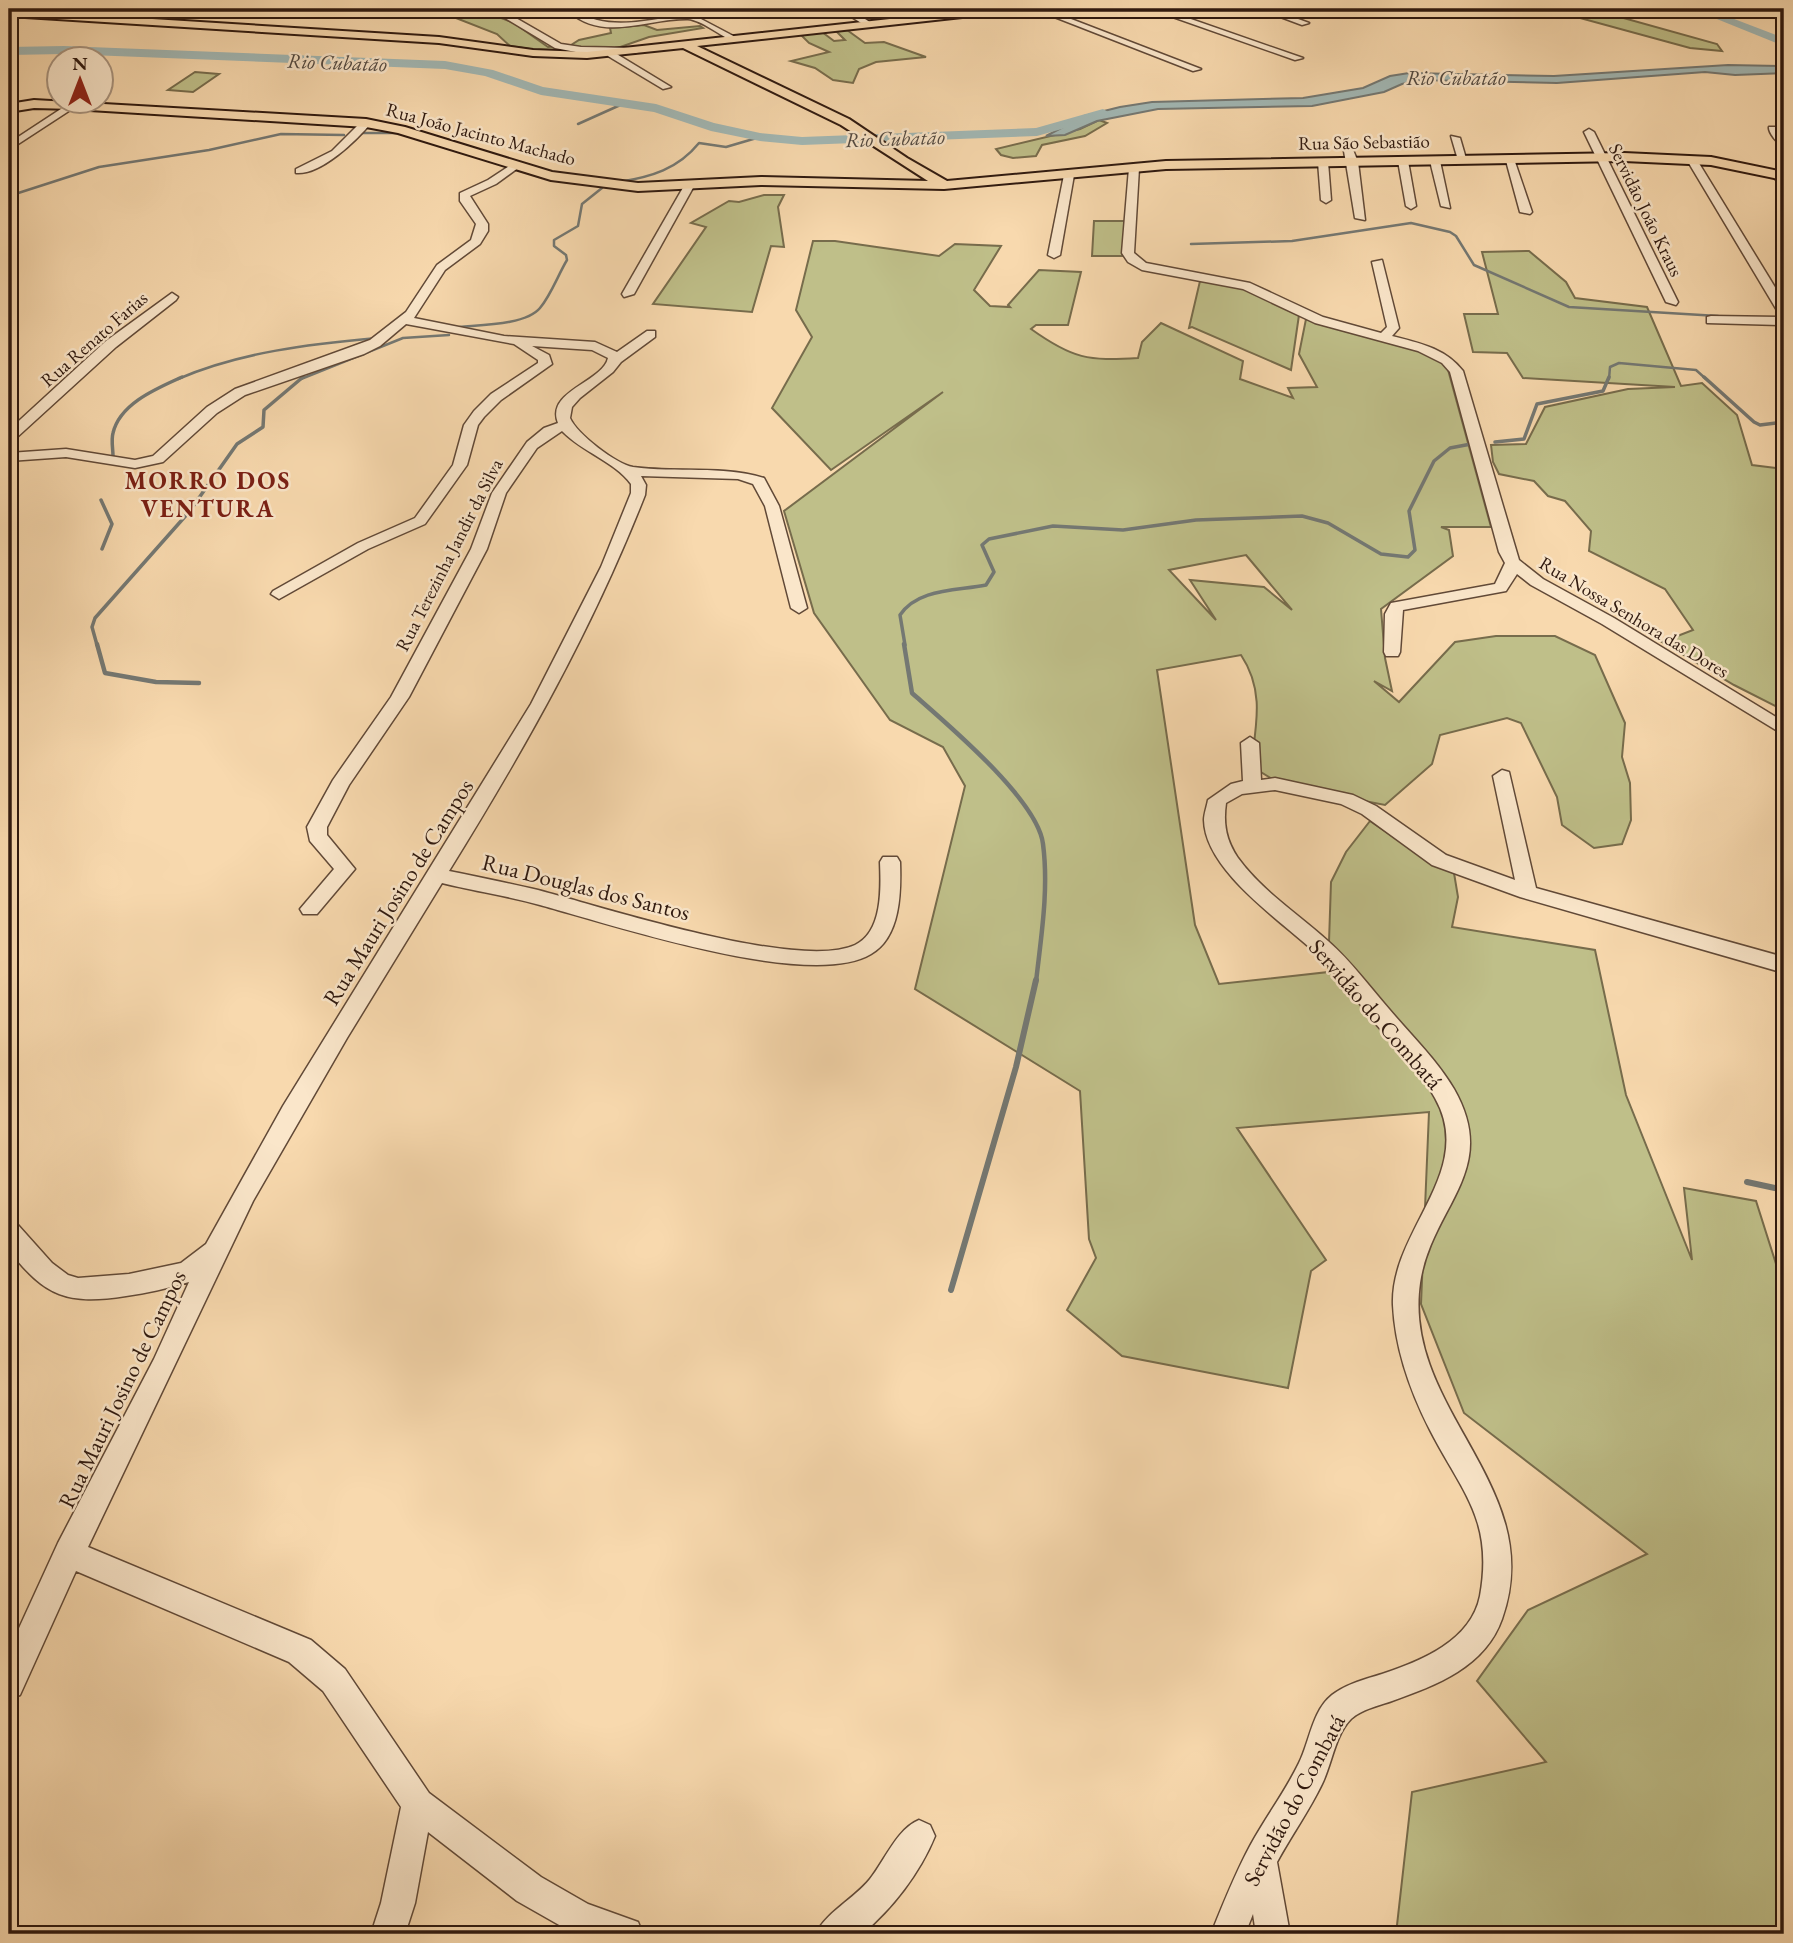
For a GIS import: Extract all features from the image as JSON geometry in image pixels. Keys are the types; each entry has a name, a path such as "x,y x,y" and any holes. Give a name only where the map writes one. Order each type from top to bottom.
{"main road":[{"path":"9,13 439,40 552,55 611,54 1008,9"},
{"path":"686,45 851,126 902,161 944,185"},
{"name":"Rua João Jacinto Machado","path":"9,108 46,104"},
{"name":"Rua João Jacinto Machado","path":"116,108 366,123 401,130 514,166 599,184 689,186 761,181 944,185"},
{"name":"Rua São Sebastião","path":"944,185 1134,167 1600,158 1692,160 1745,166 1782,178"}],"street":[{"path":"494,9 558,46 590,50 644,50"},
{"path":"570,9 575,14 612,26 693,16"},
{"path":"677,9 735,39"},
{"path":"843,9 869,24"},
{"path":"919,9 938,16"},
{"path":"1038,9 1196,69"},
{"path":"1154,9 1298,58"},
{"path":"1263,9 1305,23"},
{"path":"1307,9 1323,14"},
{"path":"337,13 380,11 381,22 364,35"},
{"path":"611,54 666,87"},
{"path":"9,147 56,116"},
{"path":"300,171 336,153 366,123"},
{"path":"1773,129 1784,144"},
{"name":"Servidão João Kraus","path":"1589,132 1672,302"},
{"path":"1455,138 1463,160"},
{"path":"1347,146 1353,162 1361,218"},
{"path":"1509,159 1526,212"},
{"path":"1692,160 1784,312"},
{"path":"1403,161 1411,206"},
{"path":"1435,161 1446,206"},
{"path":"1323,162 1326,200"},
{"path":"9,457 66,453 131,464 152,461 165,453 212,410 240,392 363,349 405,320 444,265 470,247 481,234 482,224 466,203 464,195 492,182 514,166"},
{"name":"Rua Nossa Senhora das Dores","path":"1134,167 1128,253 1134,261 1156,269 1246,286 1311,317 1432,351 1447,360 1456,371 1507,552 1513,563 1537,582 1625,631 1784,730"},
{"path":"1054,255 1069,175"},
{"path":"628,294 689,186"},
{"path":"1378,261 1393,328 1384,337"},
{"name":"Rua Renato Farias","path":"9,437 111,344 172,297"},
{"path":"279,594 363,546 420,521 460,465 471,425 479,414 496,397 545,364 544,358 532,349 504,340 405,320"},
{"path":"1711,320 1784,321"},
{"path":"651,334 616,359 611,367 566,406 563,412 565,425 595,452 629,471 739,475 759,481 772,506 799,608"},
{"path":"504,340 589,345 611,352 616,359"},
{"name":"Rua Terezinha Jandir da Silva","path":"310,909 345,869 317,836 317,827 360,754 400,697 479,549 499,493 532,445 549,431 565,425"},
{"name":"Rua Mauri Josino de Campos","path":"9,1684 68,1553 165,1364 216,1249 271,1148 435,875 515,751 591,611 638,495 638,482 629,471"},
{"path":"1392,652 1394,614 1397,606 1500,589 1513,563"},
{"path":"1250,743 1251,786"},
{"path":"1502,776 1527,892"},
{"name":"Servidão do Combatá","path":"1228,1934 1260,1861 1313,1771 1321,1743 1338,1711 1351,1702 1439,1667 1462,1653 1480,1633 1496,1588 1496,1559 1492,1522 1483,1490 1438,1417 1418,1363 1406,1310 1409,1273 1416,1251 1456,1168 1459,1135 1448,1099 1431,1074 1326,949 1248,883 1222,849 1215,824 1215,803 1220,796 1231,790 1251,786 1292,786 1346,799 1378,816 1439,860 1527,892 1784,965"},
{"name":"Rua Douglas dos Santos","path":"435,875 725,947 820,957 851,955 865,949 875,939 884,920 891,882 890,862"},
{"path":"9,1231 28,1257 64,1285 80,1290 104,1289 186,1272 201,1265 216,1249"},
{"path":"68,1553 300,1651 334,1680 418,1804 529,1889 580,1918 626,1934"},
{"path":"388,1934 398,1903 418,1804"},
{"path":"833,1934 847,1926 882,1895 919,1836"},
{"path":"1260,1861 1273,1934"}],"green space":[{"path":"391,9 478,9 514,23 548,47 571,45 579,40 611,33 610,28 644,25 657,30 700,26 703,28 649,37 606,52 544,51 510,46 497,34 456,18 394,13"},
{"path":"1602,12 1717,44 1722,51 1690,48 1580,18"},
{"path":"847,30 865,43 884,42 926,57 876,62 859,69 853,83 833,80 815,68 791,61 829,52 809,43 801,35 822,32 834,41 845,40 836,31"},
{"path":"195,72 219,74 193,92 168,90"},
{"path":"1099,120 1107,123 1085,136 1042,145 1036,156 1013,158 1001,155 996,149 1080,129"},
{"path":"764,195 784,195 778,207 784,247 771,246 752,312 653,304 706,227 691,223 729,201 739,202"},
{"path":"1094,221 1125,221 1122,256 1092,256"},
{"path":"813,241 835,241 939,256 955,244 1001,246 974,290 990,306 1010,307 1008,305 1039,270 1081,272 1068,325 1036,325 1031,329 1058,347 1082,356 1106,359 1138,358 1142,342 1161,323 1243,361 1240,379 1293,398 1288,388 1317,387 1299,354 1306,319 1416,350 1447,366 1491,527 1441,527 1449,530 1453,556 1381,609 1385,658 1392,691 1374,681 1399,702 1455,642 1496,636 1555,636 1595,655 1625,723 1622,757 1630,783 1631,820 1622,844 1594,848 1562,825 1557,797 1521,723 1507,718 1440,735 1432,764 1385,805 1282,785 1251,766 1256,695 1249,668 1241,655 1157,670 1195,925 1219,984 1328,972 1331,882 1346,852 1370,821 1435,865 1454,873 1458,897 1452,927 1595,950 1626,1095 1692,1260 1684,1188 1756,1201 1784,1289 1784,1934 1396,1934 1412,1792 1546,1762 1477,1681 1528,1610 1647,1554 1464,1413 1421,1304 1429,1112 1237,1128 1326,1260 1311,1271 1288,1388 1122,1356 1067,1310 1096,1258 1089,1239 1080,1091 915,989 965,786 943,747 890,720 814,613 784,511 943,392 831,470 772,408 812,337 796,310","holes":["1246,555 1292,610 1264,587 1190,580 1216,620 1169,570"]},
{"path":"1529,251 1566,282 1575,298 1647,307 1681,386 1702,383 1737,415 1752,465 1784,469 1783,710 1734,685 1662,642 1693,630 1665,589 1589,551 1591,531 1565,501 1548,496 1534,481 1499,474 1493,462 1491,445 1526,444 1545,407 1628,389 1675,387 1523,378 1507,353 1473,352 1464,314 1498,314 1482,252"},
{"path":"1200,281 1238,286 1299,315 1291,370 1189,328"}],"water":[{"path":"1728,65 1784,66 1784,73 1735,75 1705,72 1557,83 1419,80 1384,92 1312,106 1158,109 1097,121 1065,135 1046,136 1084,116 1120,107 1152,102 1303,98 1363,88 1390,76 1409,73 1554,76"}],"waterway":[{"path":"1698,9 1784,42"},
{"path":"9,24 16,19 16,14"},
{"name":"Rio Cubatão","path":"9,51 64,50 445,65 488,73 541,91 656,108 711,127 760,137 802,141 1037,132 1103,113"},
{"path":"578,124 627,102"},
{"path":"360,133 398,133"},
{"path":"9,196 99,167 209,150 281,134 344,135"},
{"path":"619,182 663,170 682,159 699,143 726,147 760,137"},
{"path":"460,327 514,321 533,314 540,308 567,260 566,255 554,246 554,240 578,226 582,204 602,188"},
{"path":"1191,244 1292,241 1411,223 1450,232 1456,236 1474,265 1569,307 1718,316"},
{"path":"301,379 403,338 449,335"},
{"path":"178,379 251,356 301,346 377,338"},
{"path":"1609,379 1610,367 1619,363 1696,370 1706,379"},
{"path":"113,456 113,433 123,413 141,398 182,377"},
{"path":"97,645 92,627 95,618 189,512 237,444 263,427 264,410 303,377"},
{"path":"1495,442 1524,439 1537,404 1603,391 1609,377"},
{"path":"1704,377 1754,422 1760,425 1784,422"},
{"path":"905,645 900,615 908,606 927,595 986,585 994,572 982,545 989,539 1053,526 1123,530 1196,520 1302,516 1328,523 1381,554 1408,557 1415,550 1409,511 1434,461 1450,448 1471,444"},
{"path":"101,500 112,524 102,549"},
{"path":"97,644 105,673 156,682 199,683"},
{"path":"904,644 912,693 988,763 1025,806 1037,826 1043,844 1045,879 1036,982"},
{"path":"951,1290 1016,1067 1036,980"},
{"path":"1747,1182 1784,1190"}],"district":[{"name":"MORRO DOS VENTURA","path":"208,494"}]}
